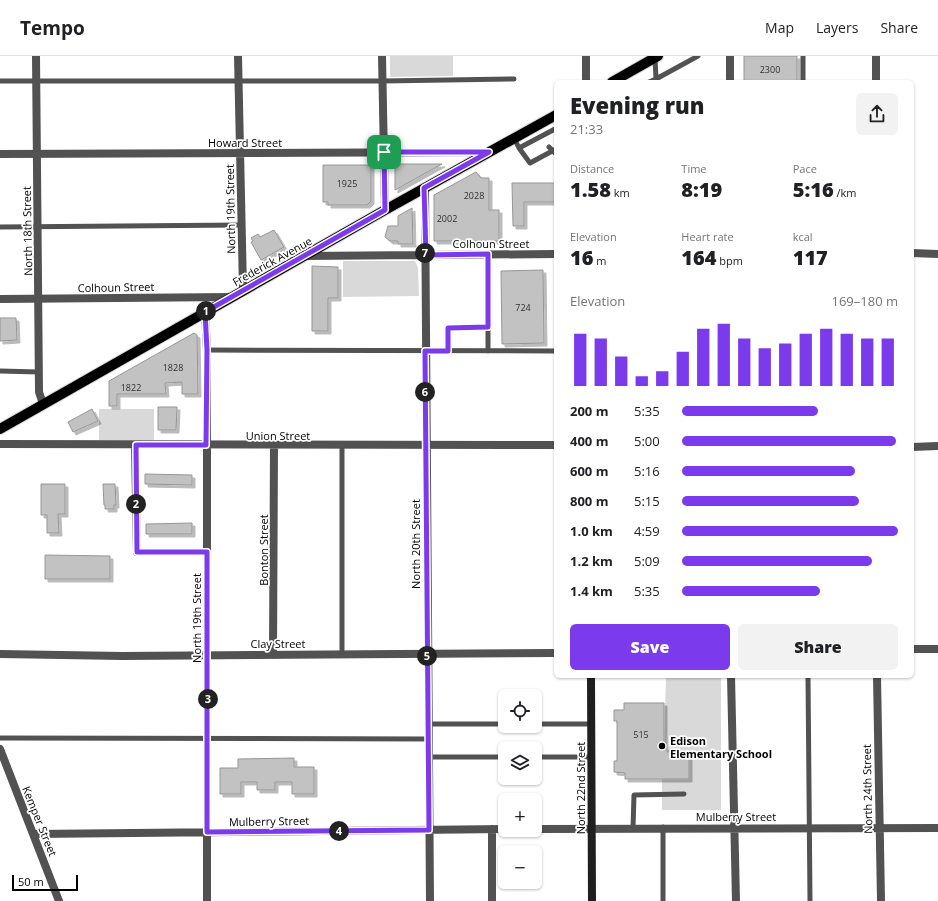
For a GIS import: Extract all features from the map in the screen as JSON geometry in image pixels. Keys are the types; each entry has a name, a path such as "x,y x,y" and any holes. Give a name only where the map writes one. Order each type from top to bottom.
{"main road":[{"path":"627,78 657,57"},
{"name":"Frederick Avenue","path":"0,429 243,290 553,117"},
{"name":"North 22nd Street","path":"591,678 592,901"}],"street":[{"name":"North 18th Street","path":"36,56 39,392 43,404"},
{"name":"North 19th Street","path":"238,56 243,290"},
{"path":"382,56 385,210"},
{"path":"586,56 586,80"},
{"path":"730,56 730,80"},
{"path":"876,56 876,80"},
{"name":"Howard Street","path":"0,154 489,152"},
{"name":"North 20th Street","path":"424,188 426,255 425,445 430,901"},
{"path":"914,253 938,254"},
{"name":"Colhoun Street","path":"305,256 554,254"},
{"name":"Colhoun Street","path":"0,299 232,297"},
{"name":"North 19th Street","path":"205,312 207,350 207,901"},
{"name":"Union Street","path":"0,444 274,446 554,445"},
{"path":"136,445 137,552 207,552"},
{"name":"Bonton Street","path":"273,654 274,446"},
{"path":"914,446 938,446"},
{"path":"914,649 938,649"},
{"name":"Clay Street","path":"0,654 207,655 554,653"},
{"path":"731,678 736,827 736,901"},
{"name":"North 24th Street","path":"877,678 881,901"},
{"name":"Kemper Street","path":"0,749 34,834 58,901"},
{"name":"Mulberry Street","path":"542,829 736,827 938,828"},
{"path":"492,829 492,901"},
{"name":"Mulberry Street","path":"34,834 498,829"}],"lane":[{"path":"803,56 803,80"},
{"path":"656,80 657,57"},
{"path":"656,80 694,57"},
{"path":"0,81 383,81 514,79"},
{"path":"519,148 534,143 554,131"},
{"path":"514,138 530,163 541,154 553,150"},
{"path":"0,226 242,225"},
{"path":"488,254 488,351"},
{"path":"448,351 448,328 488,327"},
{"path":"207,350 554,351"},
{"path":"0,371 39,372"},
{"path":"342,446 342,654"},
{"path":"808,678 810,901"},
{"path":"428,724 498,724"},
{"path":"542,724 591,724"},
{"path":"0,738 428,739"},
{"path":"428,757 498,757"},
{"path":"542,757 591,757"},
{"path":"633,828 634,795 684,794"},
{"path":"663,828 663,901"}],"shaded area":[{"path":"390,56 453,56 453,76 390,77"},
{"path":"343,261 415,261 418,268 419,296 343,297"},
{"path":"99,409 154,409 154,440 99,440"},
{"path":"666,678 721,678 721,810 662,810 662,779 689,778 689,753 667,752 667,747 664,747"}],"building":[{"path":"744,56 797,56 797,80 744,80"},
{"path":"395,164 442,164 395,190"},
{"path":"323,165 371,165 371,201 367,205 328,205 328,202 323,202"},
{"path":"476,172 481,178 489,178 489,210 499,210 499,241 434,241 434,195"},
{"path":"512,183 554,183 554,202 524,202 524,226 513,226"},
{"path":"412,208 413,244 398,244 398,241 390,241 385,237 388,226 398,226 398,216"},
{"path":"274,230 284,247 261,260 251,242 253,241 251,238 258,234 260,237"},
{"path":"312,266 338,267 338,298 328,298 328,331 312,331"},
{"path":"543,270 544,343 502,344 501,271"},
{"path":"0,318 16,318 17,340 0,341"},
{"path":"194,333 197,335 198,394 182,394 182,382 165,383 166,394 117,394 117,406 109,406 109,381"},
{"path":"158,407 177,407 176,430 158,430"},
{"path":"92,409 98,421 73,432 68,422"},
{"path":"145,474 192,475 192,485 145,484"},
{"path":"41,484 65,484 65,514 58,514 59,533 47,533 47,515 41,515"},
{"path":"103,484 115,484 116,505 114,505 114,509 105,509"},
{"path":"192,523 192,534 146,534 146,524"},
{"path":"45,555 110,556 110,579 45,579"},
{"name":"Edison Elementary School","path":"624,703 664,703 664,747 667,747 667,752 689,752 689,779 625,779 625,773 614,772 614,761 617,761 617,721 614,721 614,710 624,710"},
{"path":"294,758 294,767 314,767 314,794 292,794 292,782 275,782 275,790 257,790 257,782 241,782 241,794 220,794 220,768 238,768 238,759"}],"place":[{"name":"Edison Elementary School","path":"662,746"}],"route":[{"path":"384,152 489,152 424,188 426,255 488,254 488,327 448,328 448,351 425,351 429,830 207,832 207,552 137,552 136,445 206,445 207,350 205,312 385,210 384,152"}]}
